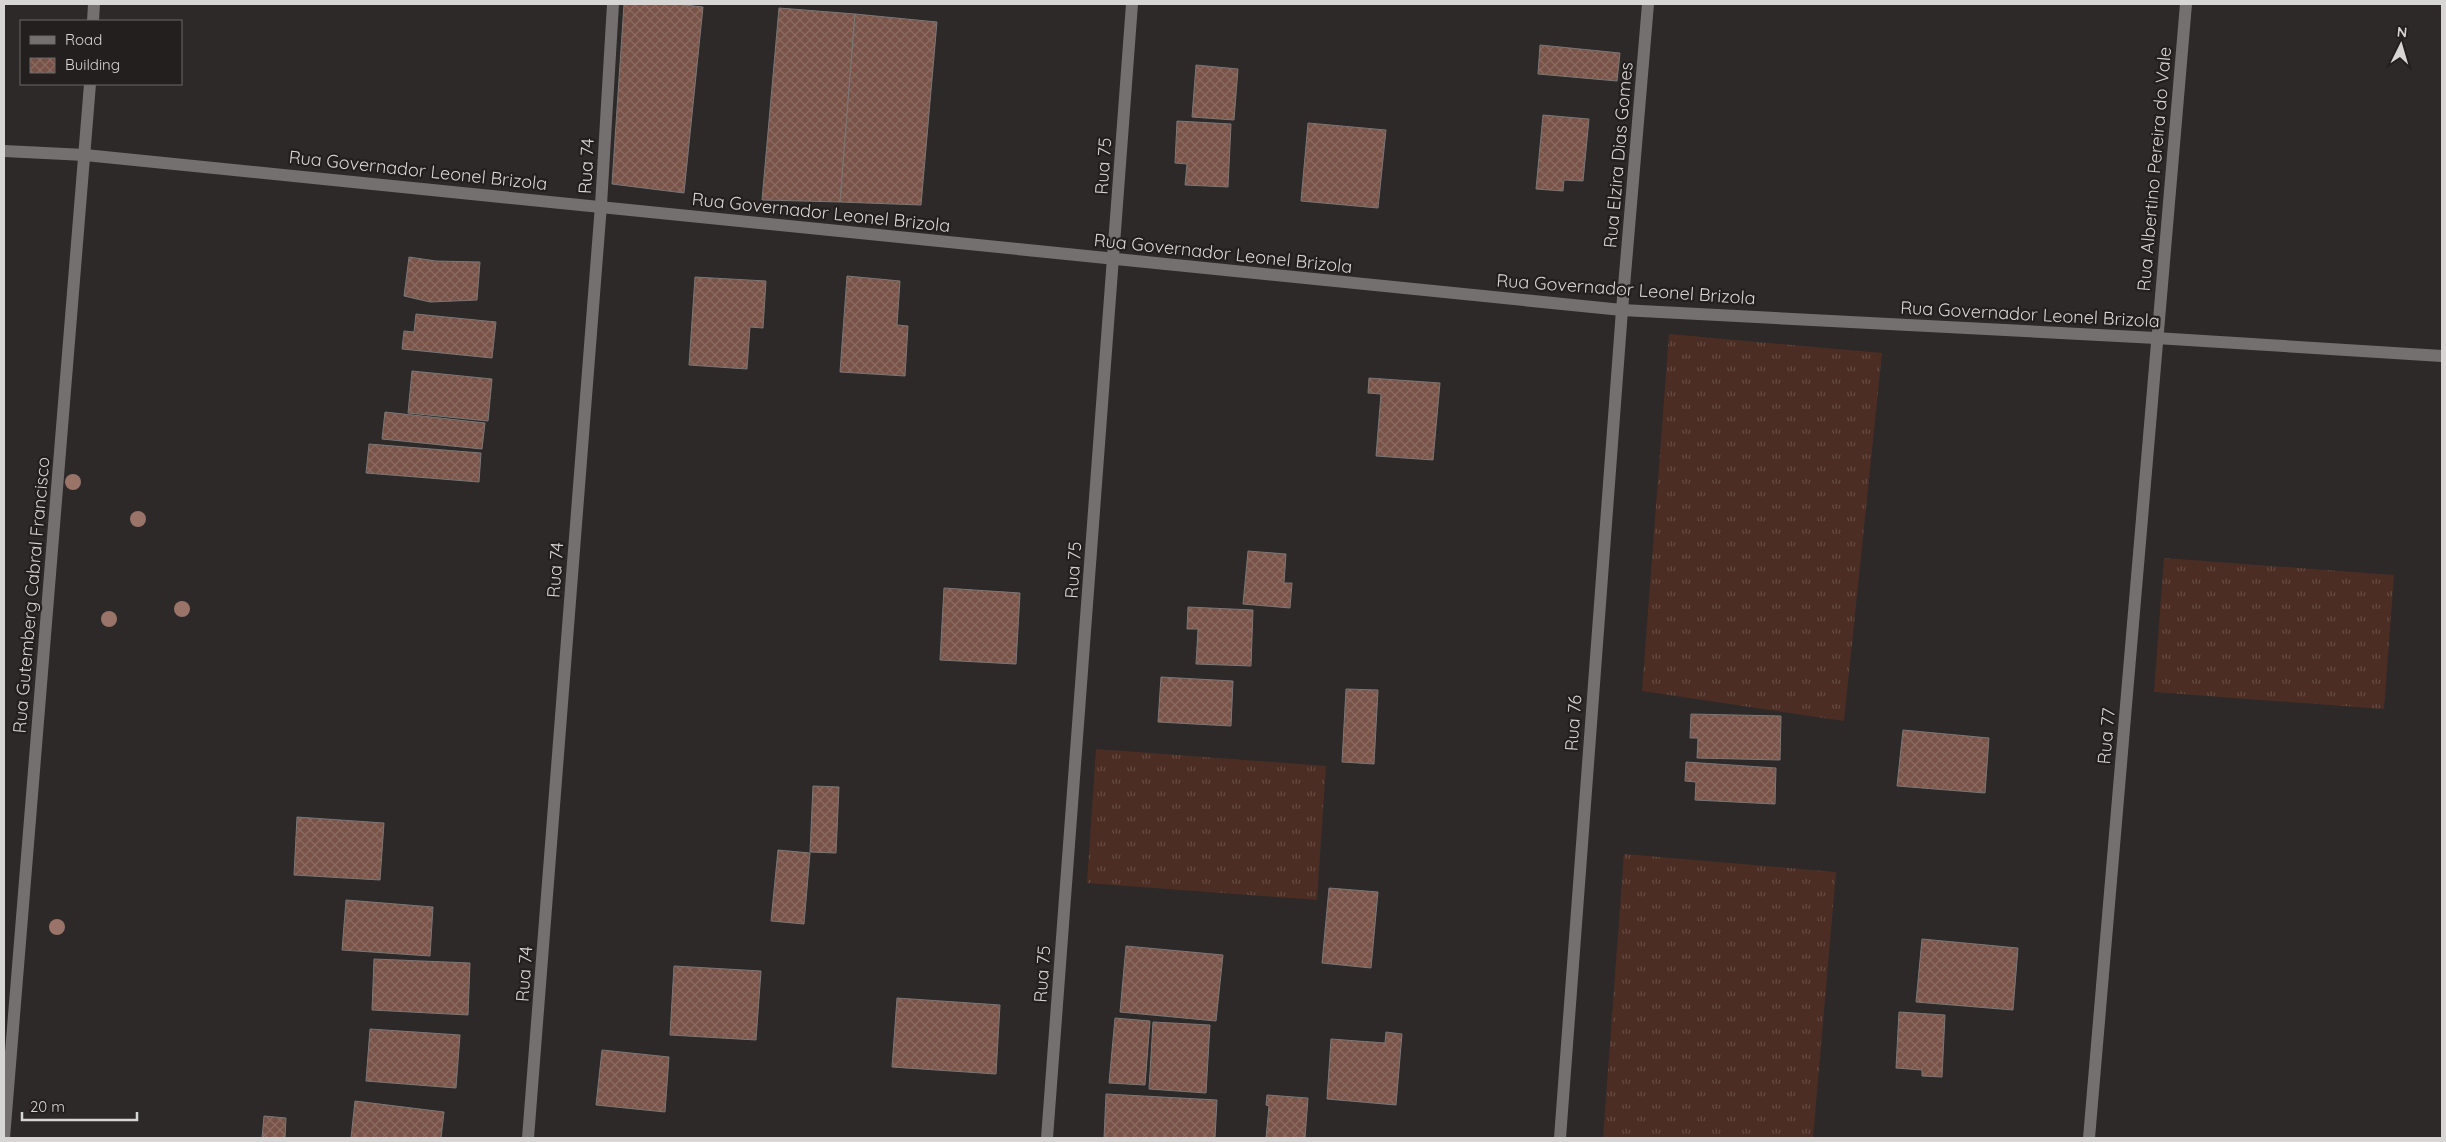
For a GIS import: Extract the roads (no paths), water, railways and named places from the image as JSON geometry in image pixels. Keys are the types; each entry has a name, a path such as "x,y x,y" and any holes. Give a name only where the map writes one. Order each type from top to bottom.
{"street":[{"path":"93,20 94,4"},
{"name":"Rua 74","path":"528,1138 601,205 613,4"},
{"name":"Rua 75","path":"1048,1138 1132,4"},
{"name":"Rua Elzira Dias Gomes","path":"1622,310 1648,4"},
{"name":"Rua Albertino Pereira do Vale","path":"2156,338 2186,4"},
{"name":"Rua Gutemberg Cabral Francisco","path":"4,1138 86,155 90,85"},
{"name":"Rua Governador Leonel Brizola","path":"4,151 86,155 601,205 1113,260 1622,310 2156,338 2442,356"},
{"name":"Rua 76","path":"1560,1138 1622,310"},
{"name":"Rua 77","path":"2089,1138 2156,338"}]}
